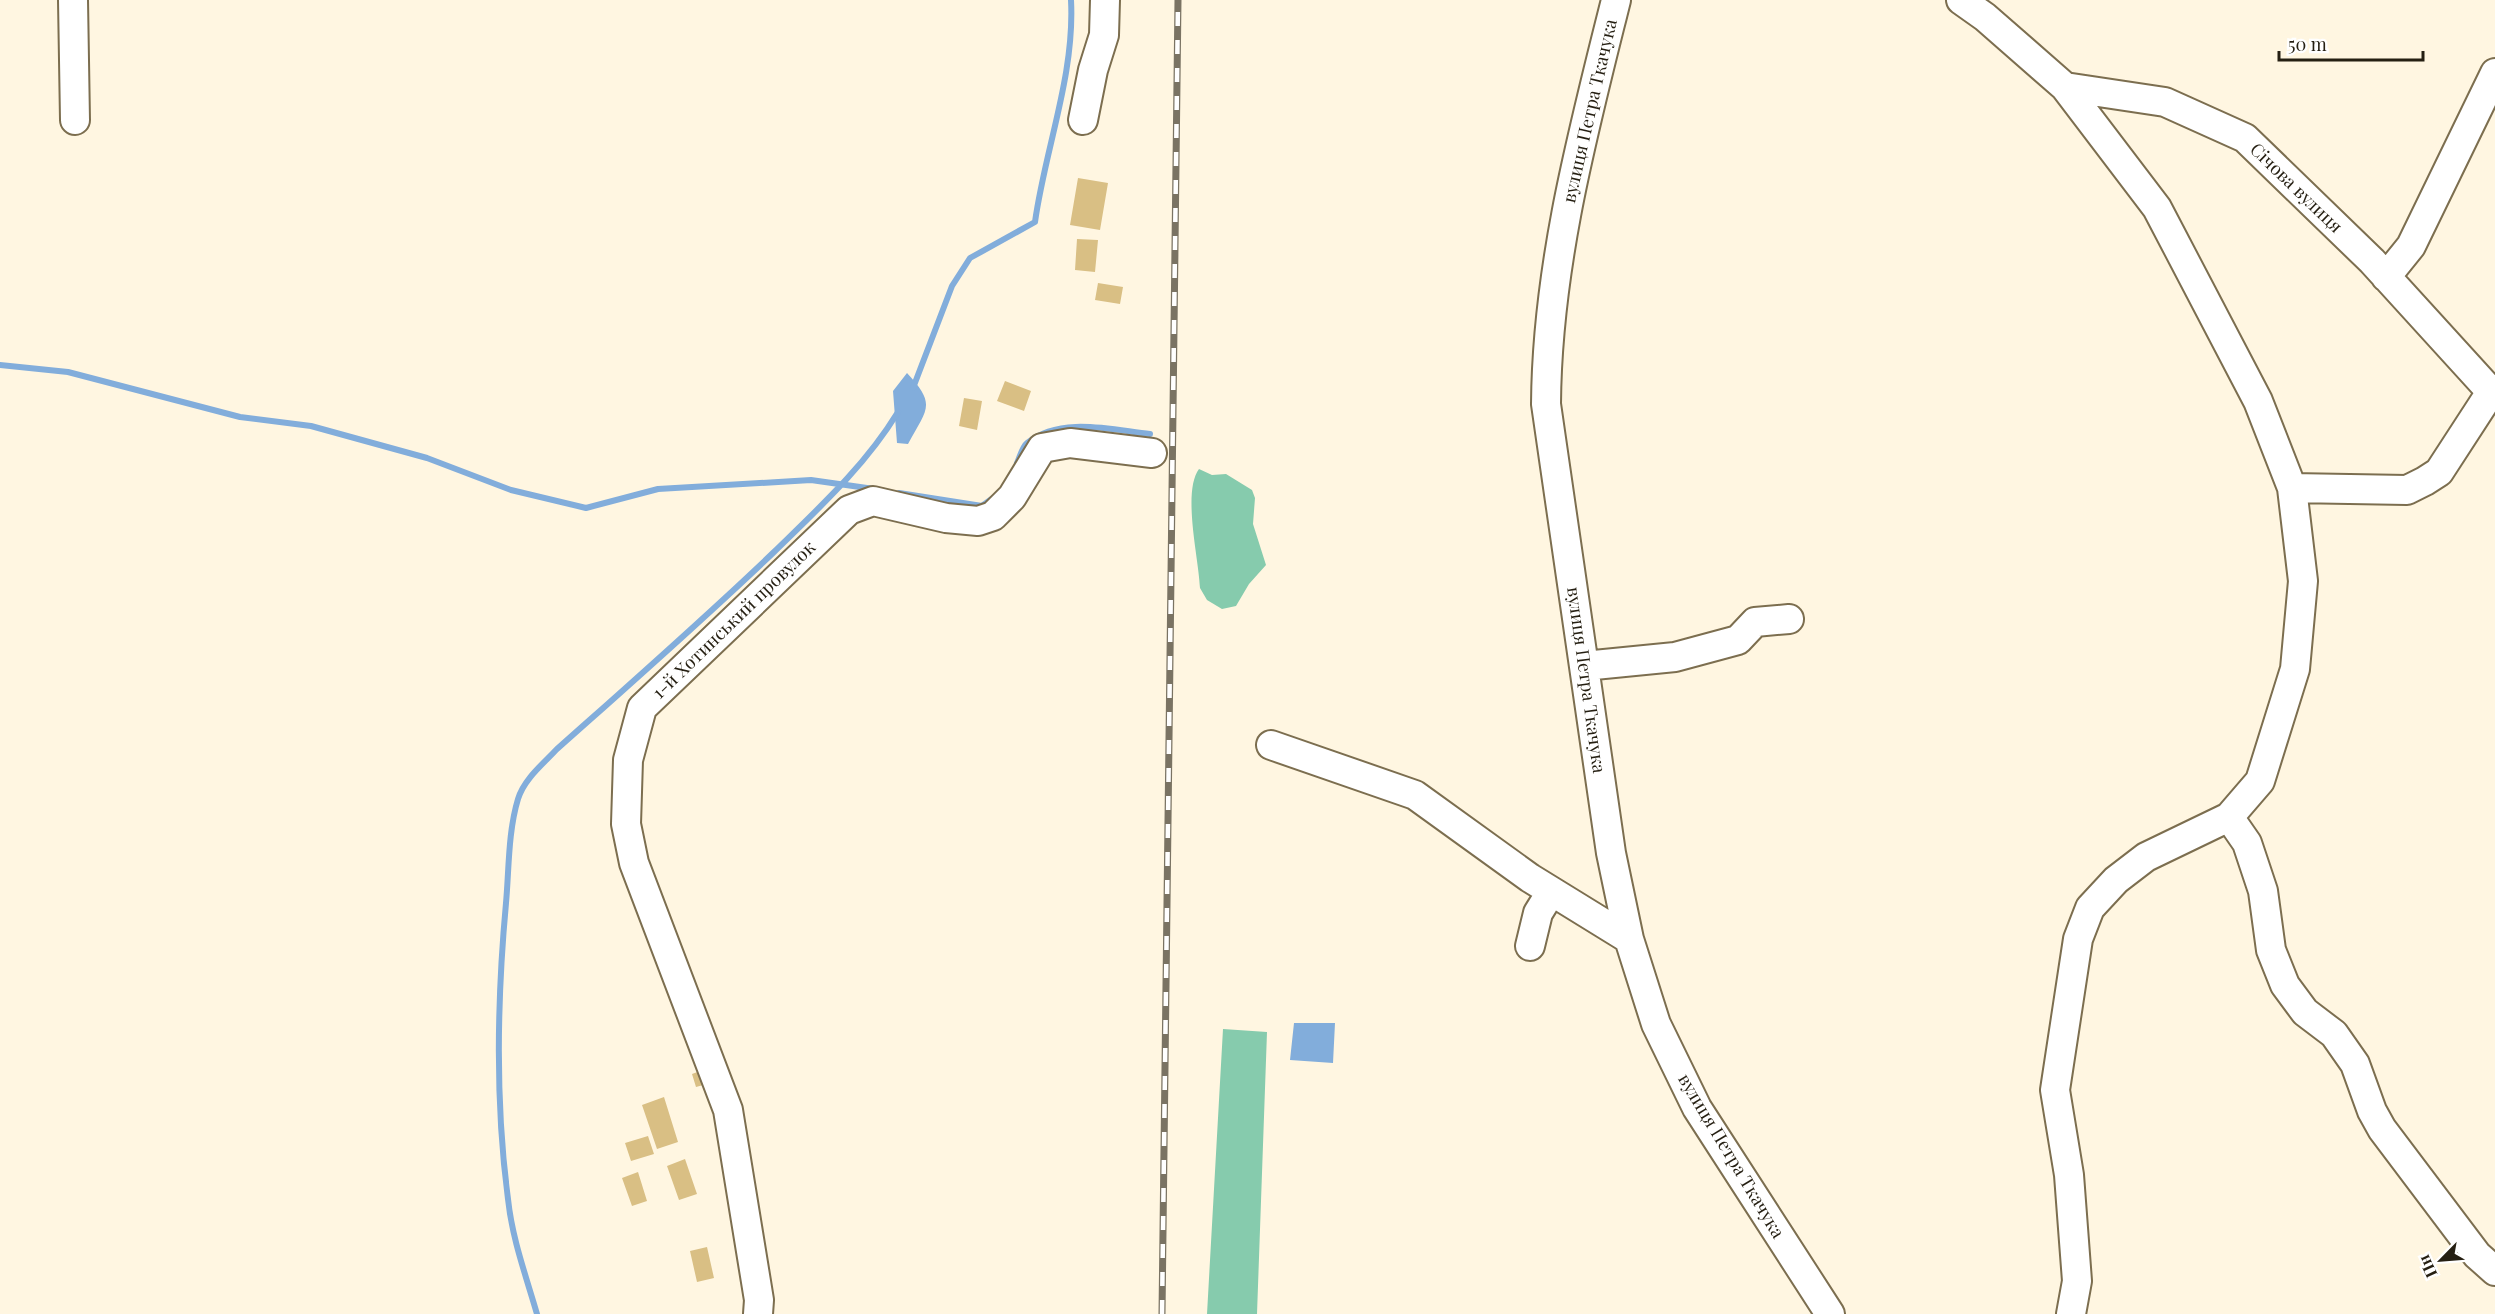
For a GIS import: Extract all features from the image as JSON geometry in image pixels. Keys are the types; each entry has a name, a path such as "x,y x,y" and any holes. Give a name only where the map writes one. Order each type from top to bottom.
{"street":[{"path":"74,0 75,120"},
{"path":"1083,120 1093,70 1104,35 1105,0"},
{"name":"вулиця Петра Ткачука","path":"1616,0 1572,175 1547,353 1546,404 1611,853 1629,939 1656,1024 1697,1108 1830,1314"},
{"path":"1961,0 1985,17 2065,87 2157,208 2258,401 2292,488 2303,581 2295,669 2260,781 2229,817 2146,857 2116,880 2090,908 2078,939 2055,1090 2069,1175 2077,1281 2071,1314"},
{"path":"2386,276 2411,246 2495,73"},
{"name":"Січова вулиця","path":"2065,87 2165,102 2245,138 2284,173 2386,276 2493,394"},
{"path":"2097,128 2140,99"},
{"path":"2292,488 2407,490 2439,472 2493,394"},
{"name":"1-й Хотинський провулок","path":"758,1314 759,1300 747,1215 728,1110 634,863 626,824 628,760 642,708 849,510 873,501 946,518 978,521 993,516 1012,497 1042,448 1070,443 1152,453"},
{"path":"1584,666 1675,657 1738,640 1755,622 1789,619"},
{"path":"1271,745 1414,795 1551,892 1629,939"},
{"path":"2229,817 2247,843 2263,891 2271,950 2285,985 2305,1012 2334,1034 2355,1064 2372,1111 2382,1129 2477,1255 2495,1271"},
{"path":"1530,946 1538,913 1551,892"}],"green space":[{"path":"1199,469 1212,475 1226,474 1252,490 1255,498 1253,524 1266,565 1249,584 1236,606 1222,609 1207,600 1200,588 1192,509 1194,480"},
{"path":"1223,1029 1267,1032 1257,1314 1207,1314"}],"water":[{"path":"907,373 926,400 924,415 908,444 897,443 893,391"},
{"path":"1294,1023 1335,1023 1333,1063 1290,1060"}],"building":[{"path":"1078,178 1108,183 1100,230 1070,225"},
{"path":"1077,239 1098,240 1095,272 1075,270"},
{"path":"1098,283 1123,287 1120,304 1095,300"},
{"path":"1005,381 1031,391 1024,411 997,401"},
{"path":"964,398 982,401 977,430 959,426"},
{"path":"703,1070 707,1084 696,1087 692,1074"},
{"path":"664,1097 678,1142 657,1149 642,1105"},
{"path":"648,1136 654,1154 631,1161 625,1143"},
{"path":"685,1159 697,1194 679,1200 667,1166"},
{"path":"638,1172 647,1201 632,1206 622,1178"},
{"path":"707,1247 714,1278 697,1282 690,1251"}],"waterway":[{"path":"913,388 952,286 970,258 1035,222 1064,84 1071,28 1071,0"},
{"path":"0,365 68,372 240,417 311,426 427,458 511,490 586,508 658,489 811,480 874,489"},
{"path":"537,1314 510,1214 499,1088 499,1014 509,851 518,799 534,772 557,749 666,652 824,503 871,450 898,412"},
{"path":"1017,463 1027,443 1055,430 1087,427 1150,434"},
{"path":"899,493 982,506 993,498"}],"railway":[{"path":"1162,1314 1178,0"}]}
